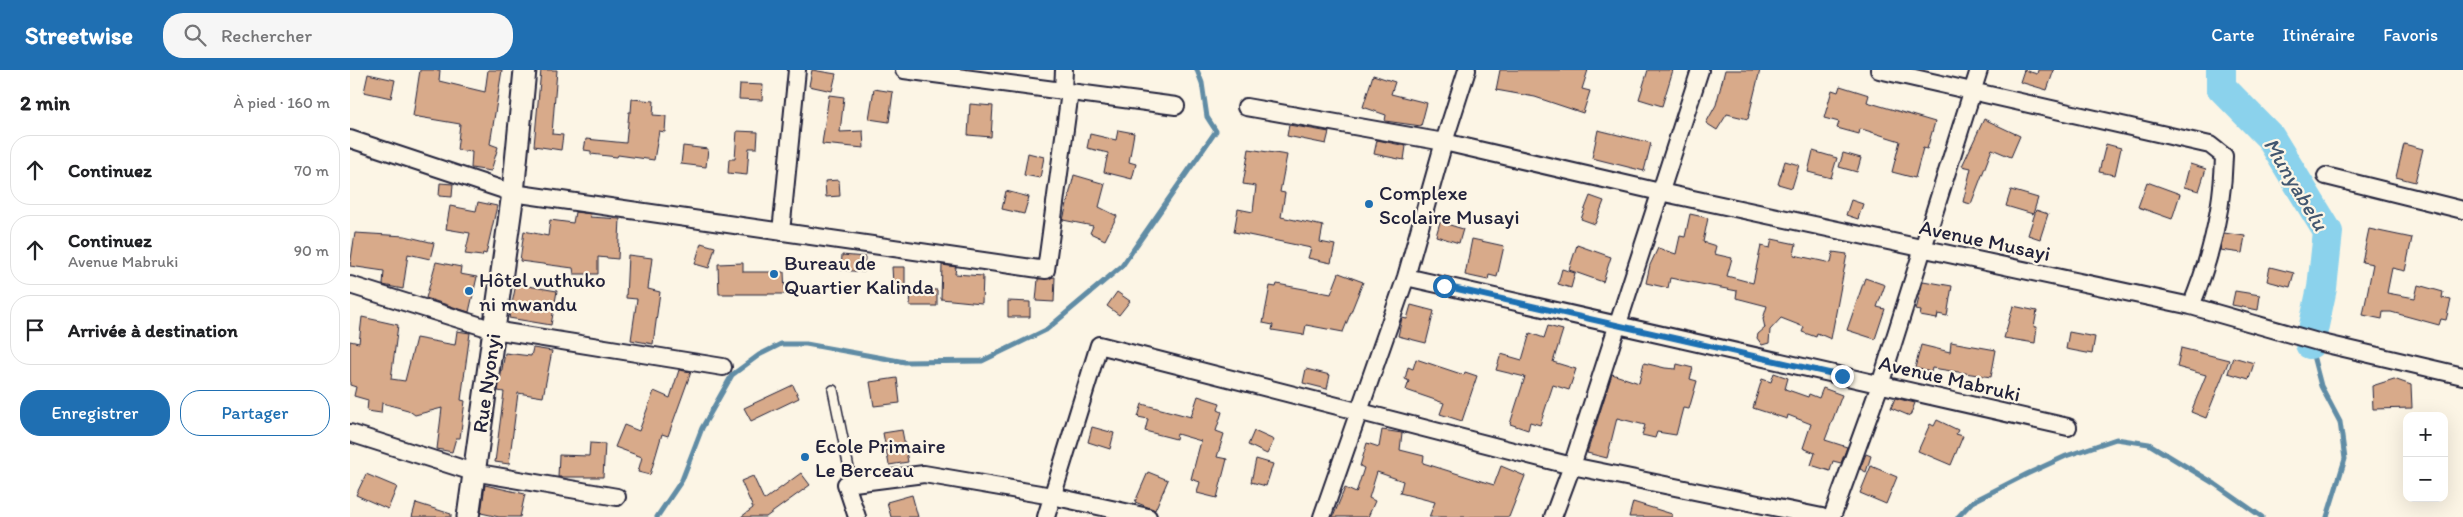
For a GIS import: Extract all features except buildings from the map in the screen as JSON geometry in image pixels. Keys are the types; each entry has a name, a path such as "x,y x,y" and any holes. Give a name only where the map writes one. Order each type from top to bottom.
{"street":[{"name":"Rue Nyonyi","path":"468,517 513,193 526,70"},
{"path":"781,232 797,70"},
{"path":"904,70 1176,106"},
{"path":"350,140 513,193 1046,270 1066,92 1064,70"},
{"path":"1322,517 1406,277 1444,142 1467,70"},
{"path":"1553,517 1572,466 1700,70"},
{"path":"1879,70 2210,145 2224,156 2224,181 2205,273 2191,306"},
{"path":"1832,517 1880,384 1980,70"},
{"name":"Avenue Musayi","path":"1246,107 1444,142 1660,192 2191,306 2318,342 2463,376"},
{"path":"2326,176 2463,210"},
{"name":"Avenue Mabruki","path":"1406,277 2068,427"},
{"path":"350,285 494,330 723,367"},
{"path":"1046,517 1098,345 1572,466 1822,517"},
{"path":"350,433 473,472 616,497"},
{"path":"856,517 846,484 924,474 1052,496 1148,517"}],"lane":[{"path":"834,390 852,483"}],"waterway":[{"path":"657,517 682,480 702,428 732,375 759,355 781,344 806,344 905,362 982,361 1046,330 1122,266 1216,131 1207,117 1202,83 1197,70"},
{"name":"Munyabelu","path":"2221,70 2221,87 2270,137 2328,232 2322,288 2310,344"},
{"path":"2310,344 2321,386 2340,422 2345,459 2327,517"},
{"path":"1958,517 1972,502 2027,474 2066,456 2116,439 2149,444 2215,484 2262,517"}],"place":[{"name":"Complexe Scolaire Musayi","path":"1369,204"},
{"name":"Bureau de Quartier Kalinda","path":"774,274"},
{"name":"Hôtel vuthuko ni mwandu","path":"469,291"},
{"name":"Ecole Primaire Le Berceau","path":"805,457"}],"route":[{"path":"1444,286 1842,376"}]}
